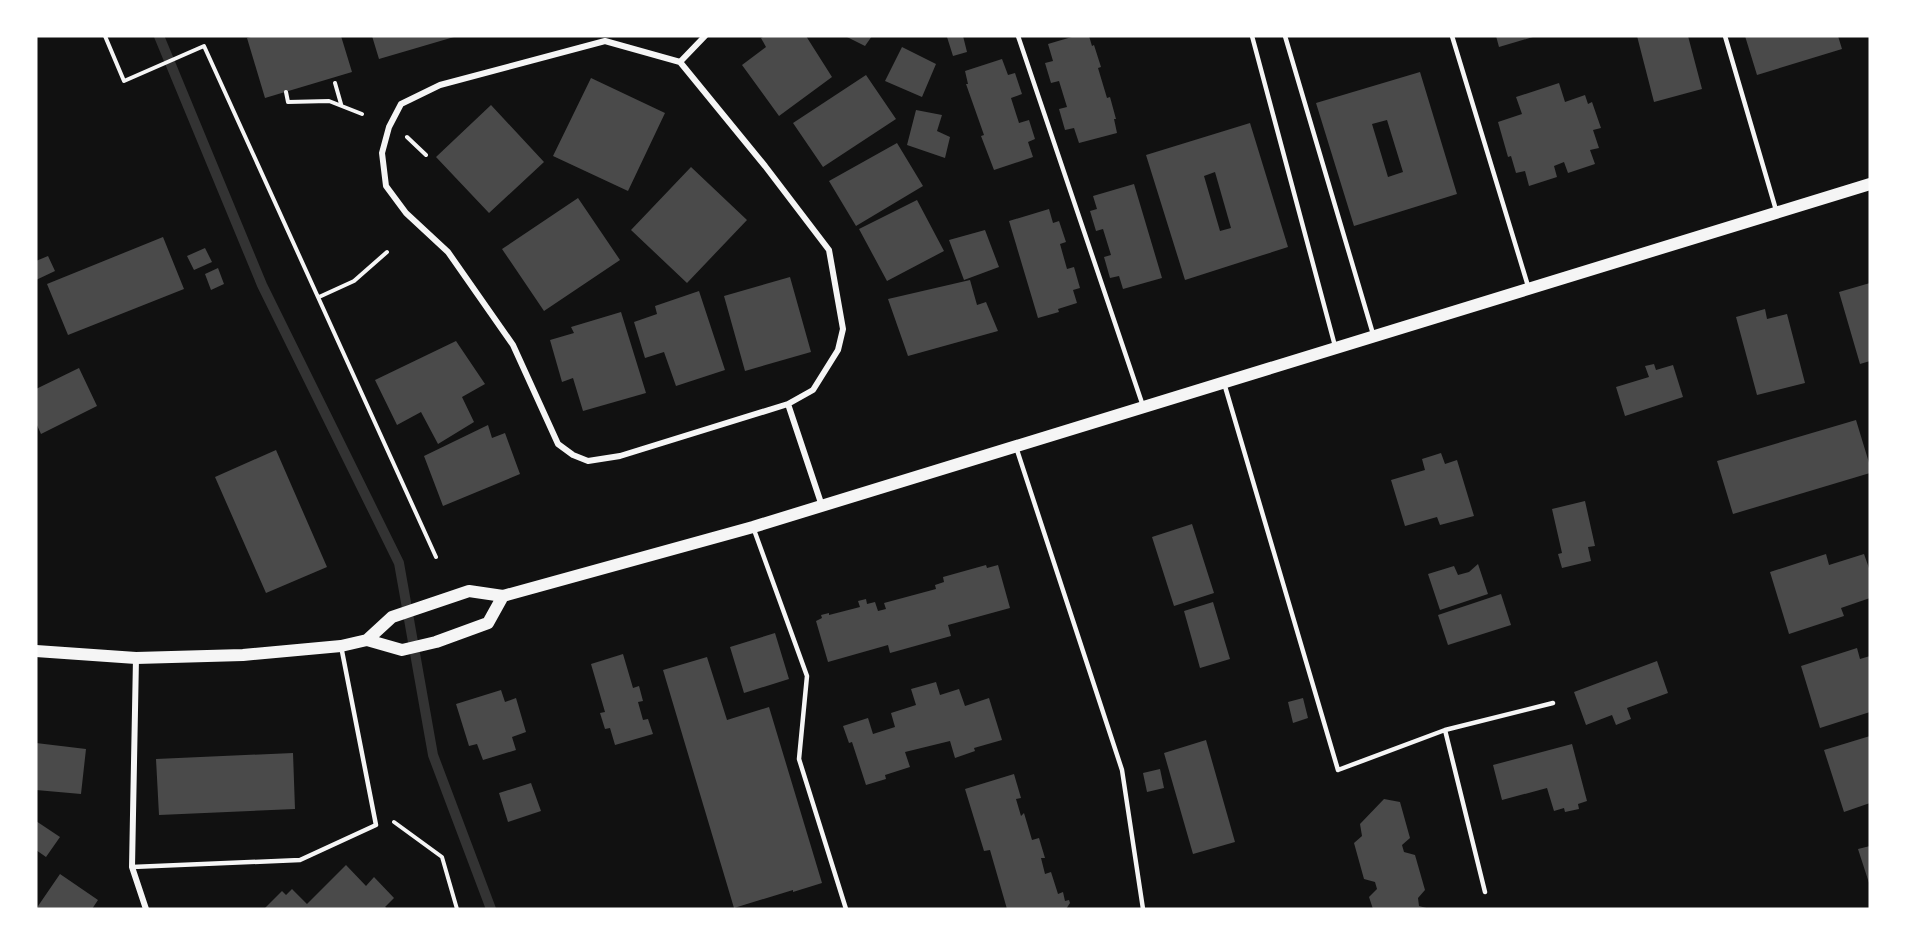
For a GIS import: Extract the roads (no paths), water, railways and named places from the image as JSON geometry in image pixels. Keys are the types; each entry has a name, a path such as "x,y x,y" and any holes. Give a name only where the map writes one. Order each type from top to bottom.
{"main road":[{"path":"368,640 392,617 469,591 503,596 753,527 1870,184"},
{"path":"36,651 136,658 243,655 341,646 368,640 402,650 436,642 488,623 503,596"}],"street":[{"path":"680,62 705,36"},
{"path":"605,40 680,62 765,166 829,250 843,329 838,350 813,390 788,404 620,456 588,460 573,455 558,444 513,345 448,252 405,213 386,186 382,153 389,127 401,104 440,85 605,40"},
{"path":"788,404 798,428 822,506"},
{"path":"136,658 132,867 146,909"}],"lane":[{"path":"1018,36 1143,408"},
{"path":"1252,36 1336,349"},
{"path":"1286,36 1374,336"},
{"path":"1452,36 1529,289"},
{"path":"1725,36 1777,213"},
{"path":"1224,383 1338,770 1445,730 1553,703"},
{"path":"1016,447 1122,770 1143,909"},
{"path":"753,527 807,676 799,759 846,909"},
{"path":"132,867 300,860 376,825 341,646"},
{"path":"1445,730 1485,892"}],"waterway":[{"path":"159,36 262,285 399,563 433,755 491,909"}]}
